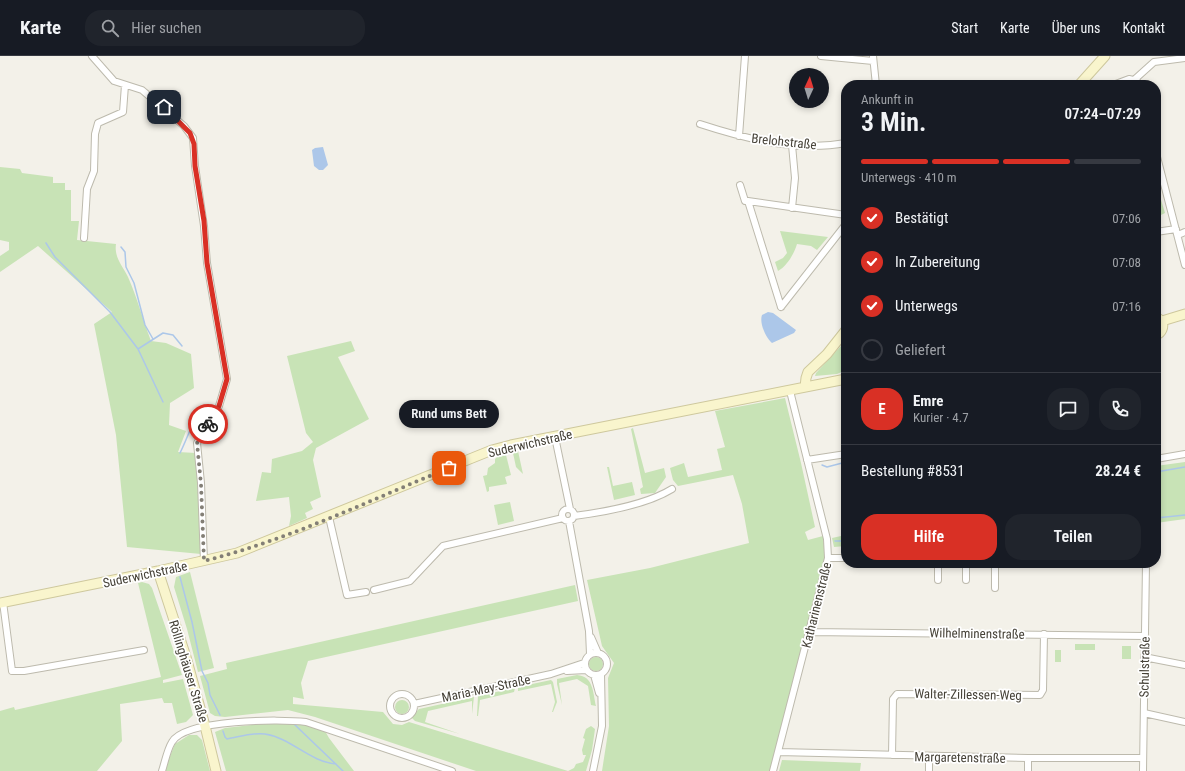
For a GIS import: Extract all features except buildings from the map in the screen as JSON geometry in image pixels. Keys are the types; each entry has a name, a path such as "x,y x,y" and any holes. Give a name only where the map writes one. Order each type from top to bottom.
{"main road":[{"path":"1083,80 1105,56"},
{"path":"1161,319 1185,314"},
{"path":"805,387 808,372 827,354 841,336"},
{"name":"Suderwichstraße","path":"2,603 158,572 236,553 330,517 492,450 841,380"},
{"name":"Röllinghäuser Straße","path":"158,572 206,726 216,771"}],"street":[{"path":"92,56 114,81 142,90 164,107 190,133 194,144 195,166 204,221 207,263 227,379 219,406 197,443 201,484 204,561"},
{"path":"739,136 745,56"},
{"path":"821,56 873,59 875,80"},
{"path":"1126,80 1134,80 1154,62 1172,58 1185,58"},
{"path":"84,238 87,189 94,171 95,134 98,123 123,112 125,85"},
{"name":"Brelohstraße","path":"700,124 739,136 767,142 792,145 823,145 841,143"},
{"path":"792,145 795,178 792,208"},
{"path":"1161,176 1185,265"},
{"path":"740,185 745,201 841,215"},
{"path":"748,201 781,307 841,230"},
{"path":"1161,232 1185,232"},
{"name":"Katharinenstraße","path":"773,771 828,558 827,540 790,391"},
{"path":"555,437 570,508 573,511 574,516"},
{"path":"1161,458 1185,454"},
{"path":"807,460 841,455"},
{"path":"569,521 574,516 652,499 672,489"},
{"path":"562,518 563,511 570,508"},
{"path":"330,517 347,595 366,592"},
{"path":"374,590 410,581 443,546 562,518 569,521"},
{"path":"569,521 589,631 590,654 585,666 594,675 602,707"},
{"path":"828,558 841,558"},
{"path":"938,568 938,580"},
{"path":"966,568 966,580"},
{"path":"995,568 995,588"},
{"name":"Schulstraße","path":"1143,771 1146,568"},
{"name":"Suderwichstraße","path":"2,603 12,671 24,671 144,650"},
{"path":"589,631 598,653"},
{"name":"Wilhelminenstraße","path":"810,632 1145,636"},
{"name":"Walter-Zillessen-Weg","path":"892,755 893,699 896,694 1040,695 1043,690 1044,634"},
{"path":"590,654 602,654 607,661 606,670 601,674 594,675"},
{"path":"1144,656 1185,665"},
{"name":"Maria-May-Straße","path":"414,704 585,666"},
{"path":"592,771 601,736 601,674"},
{"path":"1144,713 1185,722"},
{"path":"162,771 172,740 184,732 206,726 284,719 306,722 452,771"},
{"name":"Margaretenstraße","path":"778,752 1028,758 1143,758"},
{"path":"929,756 929,771"},
{"path":"1028,758 1028,771"}],"green space":[{"path":"0,167 20,169 22,173 53,177 53,183 65,183 65,190 71,190 71,221 79,221 77,240 116,244 117,257 128,277 151,341 166,343 191,354 194,388 170,403 169,425 186,431 178,452 196,453 201,554 127,547 116,435 94,324 112,312 38,246 0,272 0,256 9,250 9,242 0,240"},
{"path":"1161,200 1165,213 1161,215"},
{"path":"780,231 828,237 817,250 811,246 797,244 790,259 778,271 775,262 783,258 787,253"},
{"path":"351,341 355,351 338,357 369,419 316,448 313,460 321,497 310,502 313,509 305,513 307,518 289,526 291,516 289,497 256,501 262,472 271,473 272,459 302,451 313,442 306,433 287,356"},
{"path":"841,346 841,372 815,376 816,373"},
{"path":"785,398 815,527 805,532 808,540 823,536 826,559 770,771 602,771 609,726 608,678 614,663 602,646 587,580 650,568 749,543 742,504 733,475 678,486 673,480 670,468 684,463 688,477 722,470 717,449 725,447 715,411"},
{"path":"633,428 645,473 664,468 666,477 655,493 641,494 640,489 643,487 631,429"},
{"path":"518,451 523,474 516,467 513,453 506,455 511,475 505,477 507,484 489,487 489,491 487,492 483,476 487,475 488,468 495,463 495,459 498,456"},
{"path":"1185,462 1185,519 1161,522 1161,465"},
{"path":"607,467 609,467 613,486 632,482 635,495 614,500"},
{"path":"510,502 514,521 498,525 494,505"},
{"path":"841,536 841,546 834,547 832,538"},
{"path":"190,572 214,668 198,672 174,587 176,577"},
{"path":"142,582 149,584 152,588 182,675 163,680 163,683 183,679 193,715 186,722 177,724 172,703 164,703 162,698 120,704 122,741 97,771 0,771 0,711 14,707 15,710 161,677 138,583"},
{"path":"575,585 578,601 308,661 301,683 304,699 293,697 293,704 383,712 393,724 402,725 409,722 568,771 476,771 315,717 288,710 225,717 215,716 210,713 200,676 227,669 226,663"},
{"path":"1075,644 1095,644 1095,650 1075,650"},
{"path":"1122,646 1131,646 1131,659 1122,659"},
{"path":"1055,650 1061,650 1061,662 1055,662"},
{"path":"593,657 599,657 603,661 603,667 599,671 593,671 589,667 589,661"},
{"path":"577,675 583,676 590,682 596,706 591,705 588,686 577,679 559,683 562,705 557,679"},
{"path":"551,680 553,682 557,702 553,712 555,702 551,684 518,691 518,687"},
{"path":"515,688 514,692 480,700 477,716 478,696"},
{"path":"474,697 472,714 472,701 428,711 425,722 460,734 415,721 411,717 419,709"},
{"path":"399,700 405,700 409,704 409,710 405,714 399,714 395,710 395,704"},
{"path":"270,723 303,723 325,731 354,771 226,771 215,732 225,728"},
{"path":"591,726 595,729 592,750 586,771 568,771 574,768 576,764 583,762 586,755 583,755 582,750 585,739 583,738 586,729"},
{"path":"189,735 197,735 202,740 210,771 164,771 175,744"},
{"path":"782,760 861,763 860,771 779,771"}],"water":[{"path":"323,147 328,165 323,170 319,170 314,166 312,150"},
{"path":"768,312 773,313 796,330 794,333 772,343 765,334 761,322 762,315"}],"waterway":[{"path":"46,243 55,257 110,312 138,349 163,402"},
{"path":"121,247 125,252 126,267 134,283 145,325 153,339"},
{"path":"138,349 163,333 173,335 182,346"},
{"path":"180,453 192,425 202,408"},
{"path":"822,465 827,467 841,463"},
{"path":"1161,471 1185,467"},
{"path":"1161,517 1185,515"},
{"path":"835,541 841,541"},
{"path":"180,577 192,622 202,671 208,683 210,695 220,715"},
{"path":"294,724 343,771"},
{"path":"223,731 227,739 256,734 274,736 309,755 336,764"}],"way so far":[{"path":"208,424 197,443 201,484 204,561 236,553 279,537 449,468"}],"place":[{"name":"Rund ums Bett","path":"449,468"}],"route":[{"path":"164,107 184,126 193,138 195,166 204,221 207,263 226,370 226,389 219,406 208,424"}]}
